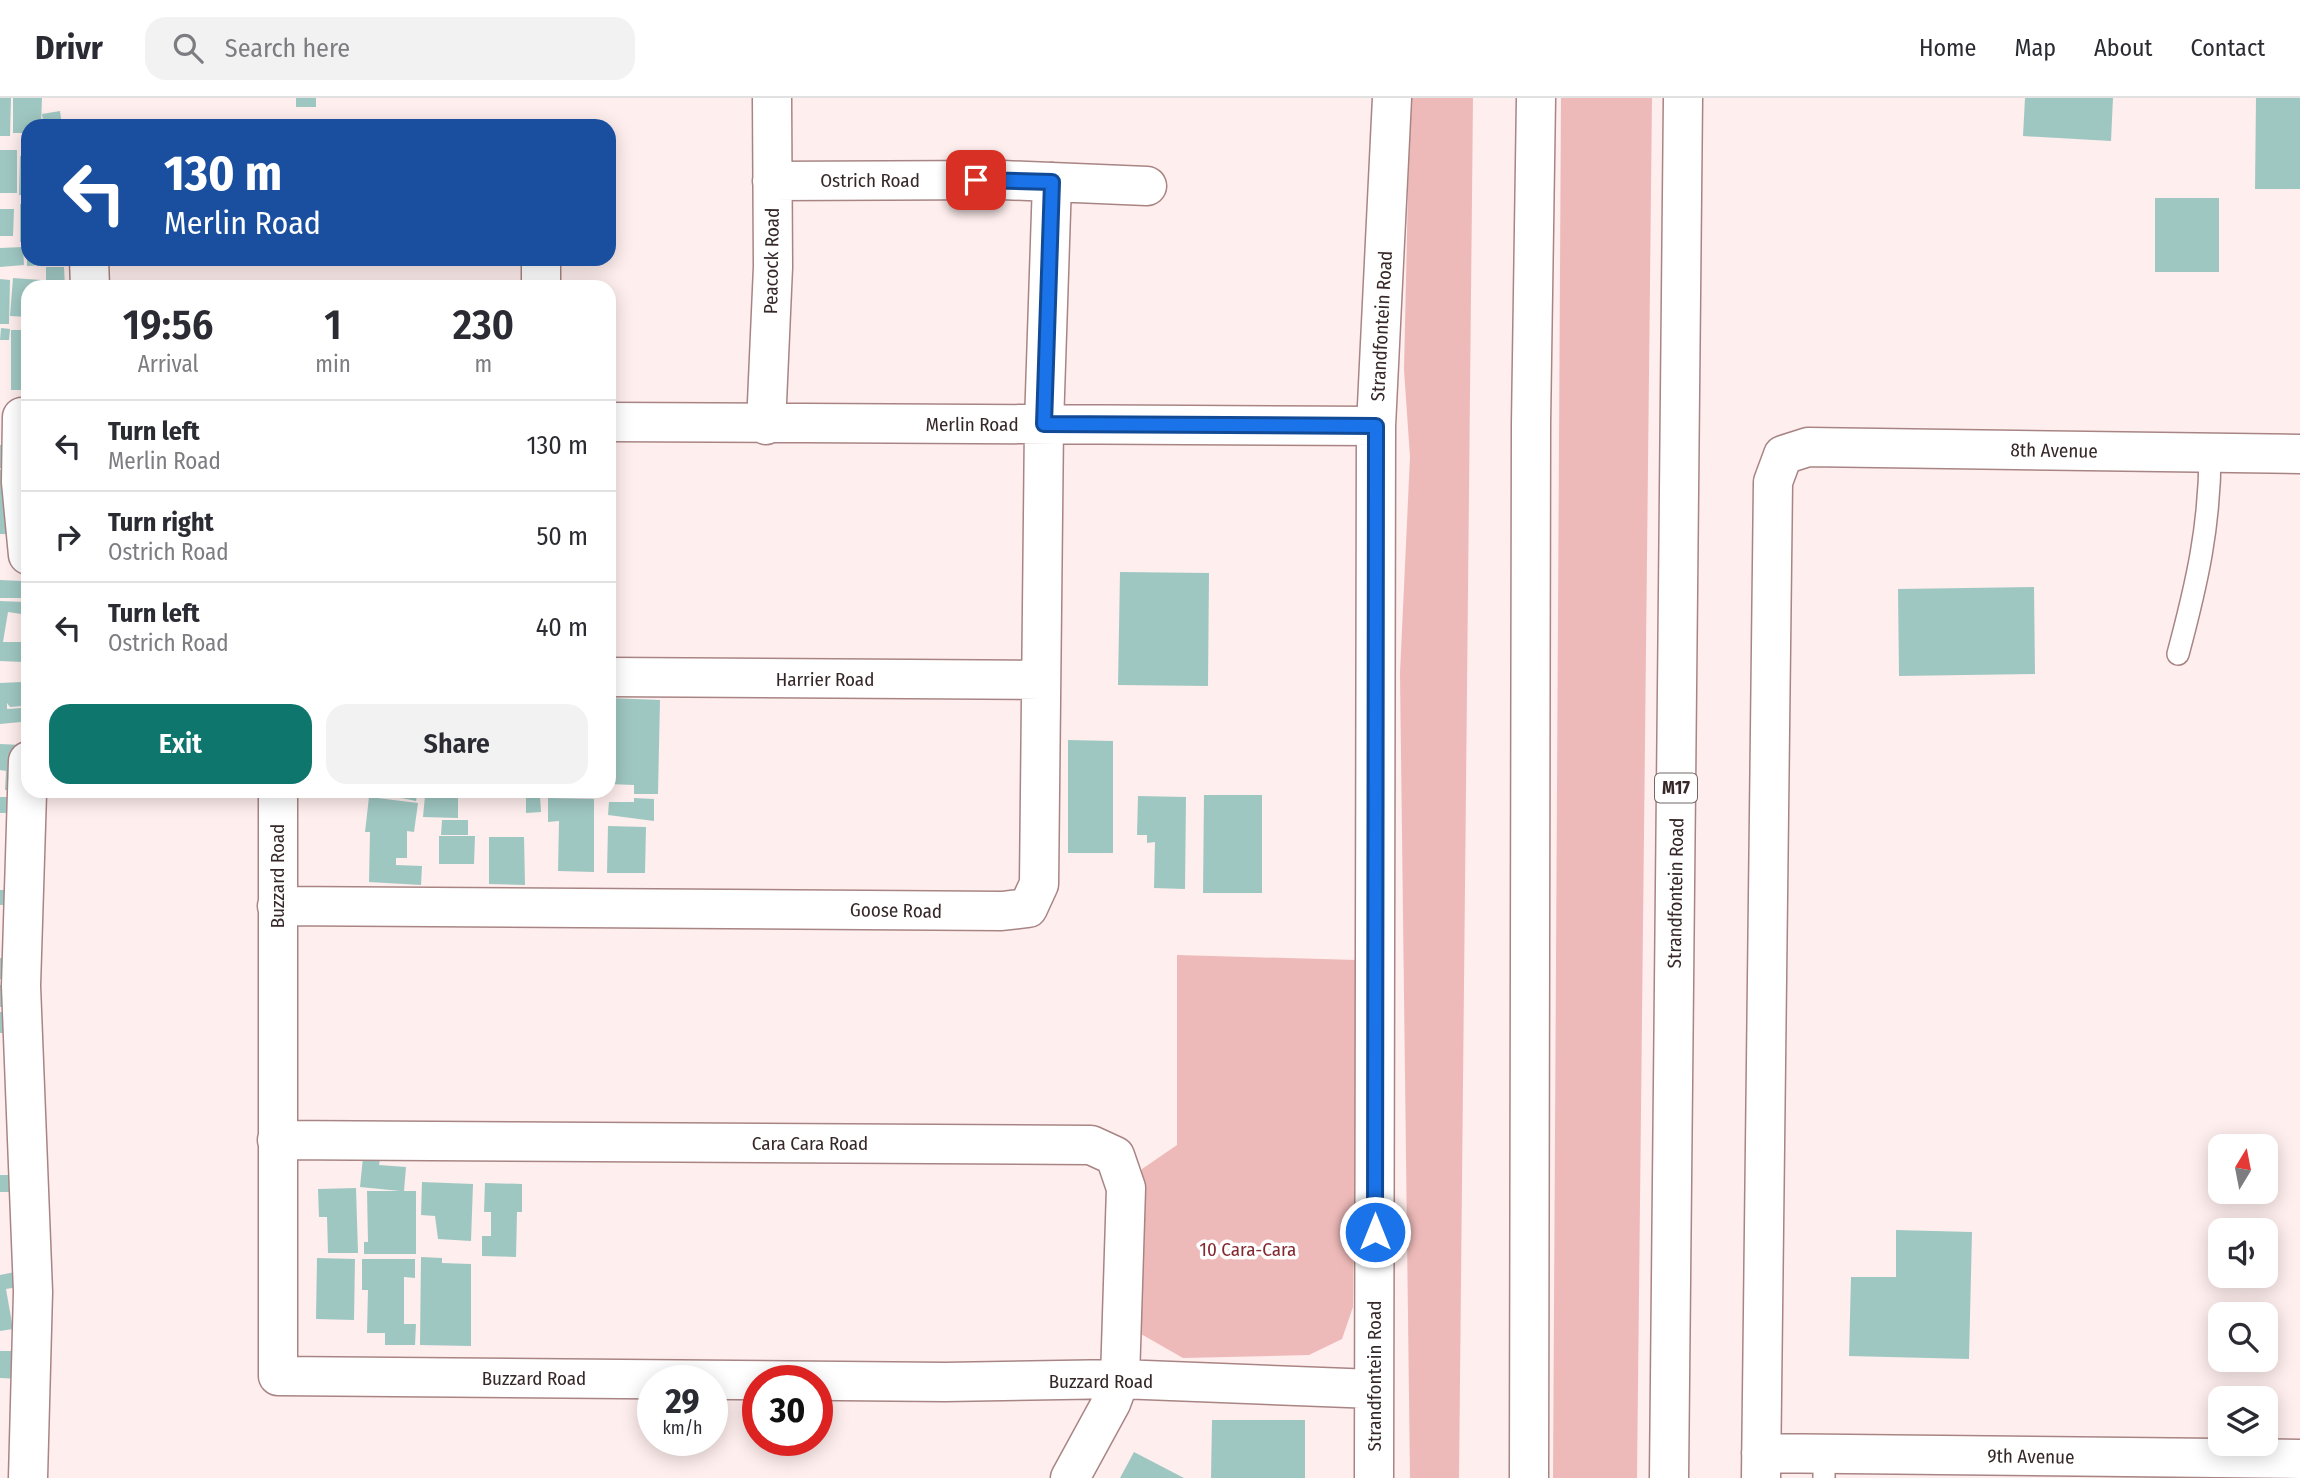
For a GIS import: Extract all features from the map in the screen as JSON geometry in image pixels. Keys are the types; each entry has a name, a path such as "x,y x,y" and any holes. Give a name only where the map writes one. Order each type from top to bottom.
{"street":[{"name":"Peacock Road","path":"766,425 772,98"},
{"name":"Strandfontein Road","path":"1374,1478 1376,426 1392,98"},
{"path":"1529,1478 1531,424 1536,98"},
{"name":"Strandfontein Road","path":"1669,1478 1683,98"},
{"name":"Ostrich Road","path":"772,181 1052,182 1147,186"},
{"path":"1044,424 1052,182"},
{"path":"17,417 21,482"},
{"name":"Merlin Road","path":"616,422 766,425 1376,426"},
{"name":"Goose Road","path":"277,906 1002,912 1028,908 1039,884 1044,424"},
{"name":"8th Avenue","path":"1761,1465 1773,482 1783,456 1808,447 2300,454"},
{"name":"Harrier Road","path":"616,677 1040,680"},
{"path":"23,798 11,878 21,986 33,1292 27,1478"},
{"name":"Buzzard Road","path":"278,798 278,1376 931,1382 1120,1379 1374,1389"},
{"name":"Cara Cara Road","path":"277,1140 1091,1145 1115,1156 1125,1188 1120,1379"},
{"path":"1070,1478 1111,1402 1120,1379"},
{"name":"9th Avenue","path":"1761,1465 2300,1459"}],"lane":[{"path":"2178,654 2200,573 2208,521 2210,452"}],"green space":[{"path":"1410,98 1473,98 1459,1478 1410,1478 1400,673 1410,457 1404,370"},
{"path":"1561,98 1652,98 1637,1478 1553,1478"},
{"name":"10 Cara-Cara","path":"1177,955 1357,960 1353,1307 1342,1339 1309,1355 1183,1358 1141,1334 1142,1169 1177,1145"}],"building":[{"path":"0,98 11,98 10,136 0,136"},
{"path":"13,98 42,98 41,119 21,119 21,133 13,133"},
{"path":"296,98 316,98 316,107 296,107"},
{"path":"2025,98 2113,98 2111,141 2023,136"},
{"path":"2256,98 2300,98 2300,189 2255,189"},
{"path":"60,111 61,119 43,119 42,114"},
{"path":"0,150 17,150 17,193 0,193"},
{"path":"20,156 21,156 21,195"},
{"path":"2155,198 2219,198 2219,272 2155,272"},
{"path":"20,204 21,204 21,242"},
{"path":"0,209 14,209 13,236 0,236"},
{"path":"21,247 21,265 0,267 0,248"},
{"path":"46,267 64,267 65,280 46,280"},
{"path":"13,278 41,280 21,280 21,317 10,316"},
{"path":"0,279 10,280 9,324 0,324"},
{"path":"1,328 10,329 9,340 0,340"},
{"path":"11,330 21,330 21,390 11,390"},
{"path":"0,445 11,445 10,468 0,468"},
{"path":"0,470 11,471 8,534 0,534"},
{"path":"1120,572 1209,573 1208,686 1118,685"},
{"path":"0,580 21,581 21,598 0,598"},
{"path":"2034,587 2035,674 1899,676 1898,589"},
{"path":"0,601 21,602 21,614 8,612 3,642 21,642 21,662 0,661"},
{"path":"21,682 21,706 10,707 7,703 7,709 21,708 21,722 0,724 0,683"},
{"path":"616,698 660,700 658,794 634,794 634,785 616,784"},
{"path":"1068,740 1113,741 1113,853 1068,853"},
{"path":"0,744 21,745 20,791 5,790 6,771 0,770"},
{"path":"1204,795 1262,795 1262,893 1203,893"},
{"path":"1138,796 1186,797 1185,889 1154,888 1155,842 1147,843 1147,835 1137,835"},
{"path":"0,797 18,797 17,813 0,813"},
{"path":"369,798 418,803 414,832 407,831 407,858 396,858 396,865 422,866 421,885 369,882 370,832 365,832"},
{"path":"425,798 458,798 458,818 423,817"},
{"path":"526,798 540,798 541,812 526,813"},
{"path":"548,798 594,799 594,872 558,871 559,821 548,822"},
{"path":"634,798 654,799 654,821 608,815 609,802 634,802"},
{"path":"442,820 468,820 468,835 441,835"},
{"path":"608,826 646,827 645,873 607,873"},
{"path":"439,836 475,836 474,864 439,864"},
{"path":"489,837 524,837 525,885 489,884"},
{"path":"0,890 4,890 5,905 0,905"},
{"path":"0,958 7,959 6,979 0,979"},
{"path":"0,985 8,985 8,1007 0,1007"},
{"path":"0,1012 5,1012 3,1033 0,1033"},
{"path":"363,1157 380,1159 379,1165 406,1167 404,1191 416,1191 416,1254 364,1254 364,1242 368,1242 367,1191 400,1191 360,1187"},
{"path":"0,1175 11,1175 11,1192 0,1192"},
{"path":"422,1182 473,1184 471,1241 438,1239 435,1216 421,1215"},
{"path":"485,1183 522,1184 522,1212 517,1212 516,1257 482,1256 482,1236 491,1236 491,1212 484,1212"},
{"path":"356,1188 358,1253 328,1253 327,1217 319,1217 318,1189"},
{"path":"1896,1230 1972,1232 1969,1359 1849,1356 1851,1277 1896,1277"},
{"path":"421,1257 442,1258 442,1263 471,1264 471,1346 420,1345"},
{"path":"317,1258 355,1259 354,1320 316,1319"},
{"path":"362,1259 415,1259 415,1278 404,1277 404,1324 416,1324 415,1345 385,1345 385,1333 367,1333 368,1290 362,1290"},
{"path":"15,1272 18,1287 6,1289 13,1329 0,1331 0,1275"},
{"path":"0,1351 20,1351 19,1379 0,1378"},
{"path":"1212,1420 1305,1420 1305,1478 1211,1478"},
{"path":"1134,1452 1184,1478 1120,1478"}],"route":[{"path":"976,180 1052,182 1044,424 1376,426 1375,1232"}]}
